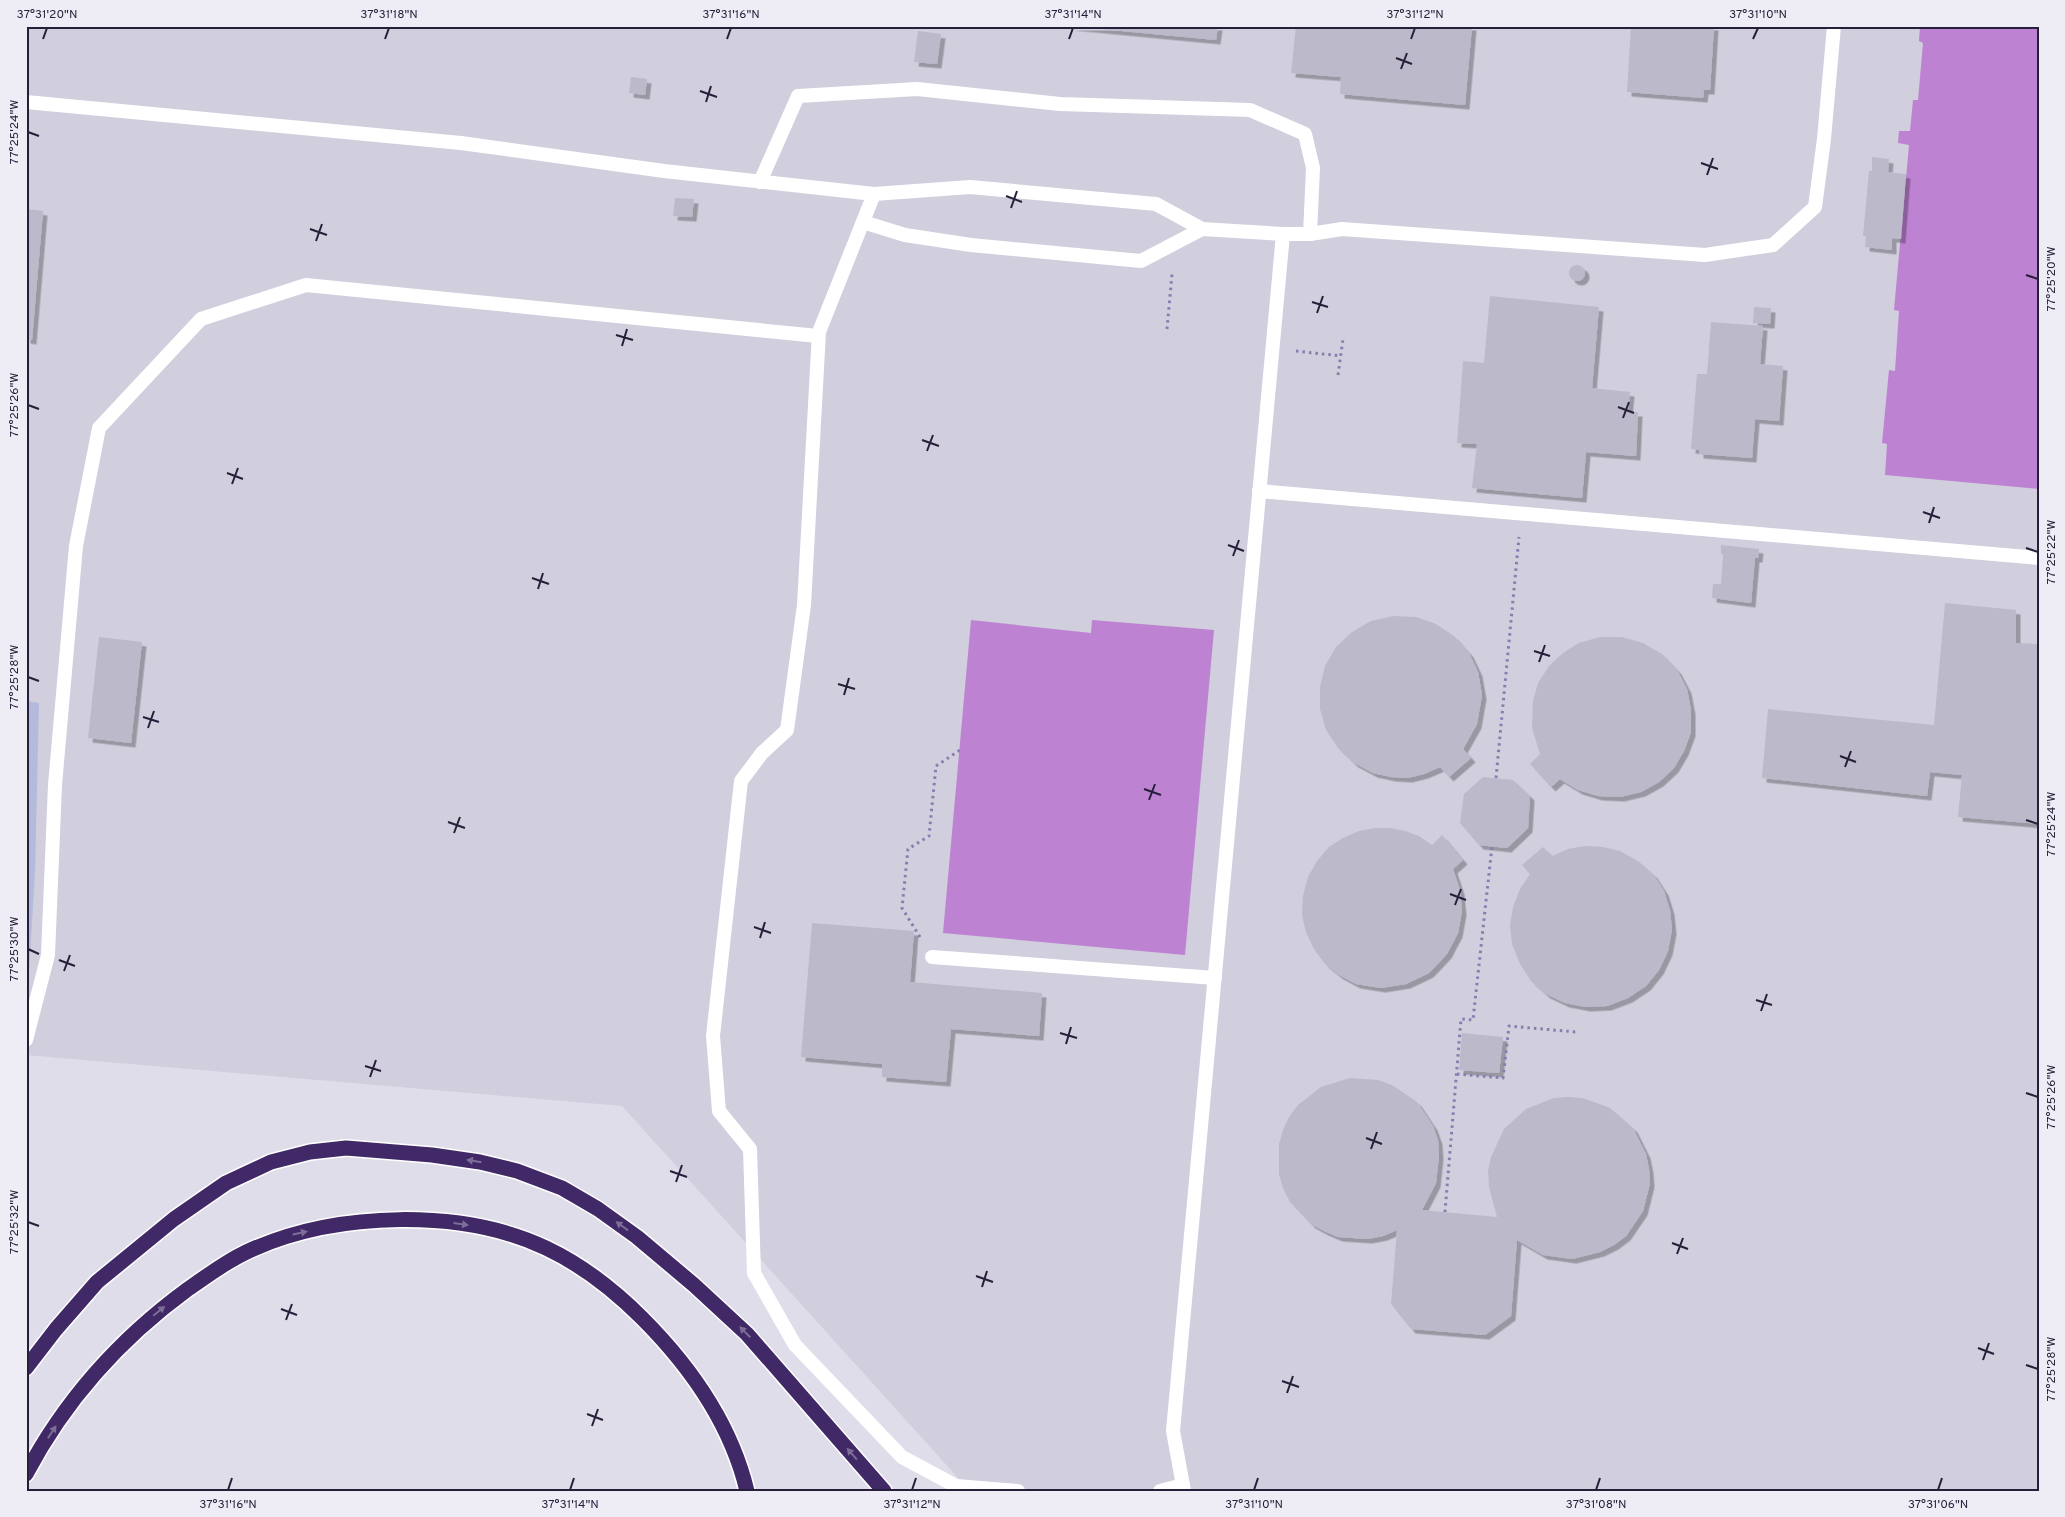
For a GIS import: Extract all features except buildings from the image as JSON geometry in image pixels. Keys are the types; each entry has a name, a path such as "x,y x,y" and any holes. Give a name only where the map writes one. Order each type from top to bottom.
{"highway":[{"path":"26,1368 56,1329 97,1282 174,1219 226,1183 271,1162 310,1152 346,1148 432,1155 480,1162 517,1171 562,1188 598,1209 637,1237 694,1285 747,1334 884,1491"},
{"path":"26,1474 74,1398 118,1348 160,1310 208,1275 251,1250 290,1235 375,1220 426,1220 466,1224 508,1235 545,1248 587,1272 623,1298 658,1333 682,1363 721,1420 733,1446 747,1491"}],"lane":[{"path":"26,102 461,143 664,172 874,194 970,187 1156,204 1202,229 1310,234 1342,229 1706,254 1773,245 1815,208 1824,139 1834,26"},
{"path":"760,182 798,96 917,89 1060,104 1250,110 1305,134 1314,168 1310,234"},
{"path":"874,194 818,336 804,605 787,730 762,753 741,781 713,1036 718,1111 750,1149 754,1273 795,1345 902,1457 956,1486 1018,1491"},
{"path":"863,222 905,235 971,245 1141,261 1202,229"},
{"path":"1160,1491 1184,1488 1173,1431 1283,234"},
{"path":"26,1040 48,955 55,785 76,546 98,428 201,319 306,285 818,336"},
{"path":"1259,491 2039,558"},
{"path":"932,957 1214,978"}],"path":[{"path":"1167,330 1172,274"},
{"path":"1338,375 1343,339"},
{"path":"1272,349 1340,356"},
{"path":"1496,778 1521,513"},
{"path":"932,957 902,908 908,849 929,836 936,766 960,750"},
{"path":"1445,1212 1461,1019 1473,1020 1492,846"},
{"path":"1457,1074 1503,1078 1509,1026 1576,1032"}],"shaded area":[{"path":"26,26 2039,26 2039,1491 970,1491 622,1106 26,1055"},
{"path":"1920,26 2039,26 2039,489 1885,475 1887,444 1882,443 1889,370 1895,371 1899,311 1894,310 1909,145 1898,143 1899,131 1910,131 1913,100 1918,100 1923,43 1919,41"},
{"path":"971,620 1091,633 1092,620 1214,630 1185,955 943,933"},
{"path":"26,701 39,703 35,872 26,1023"}]}
